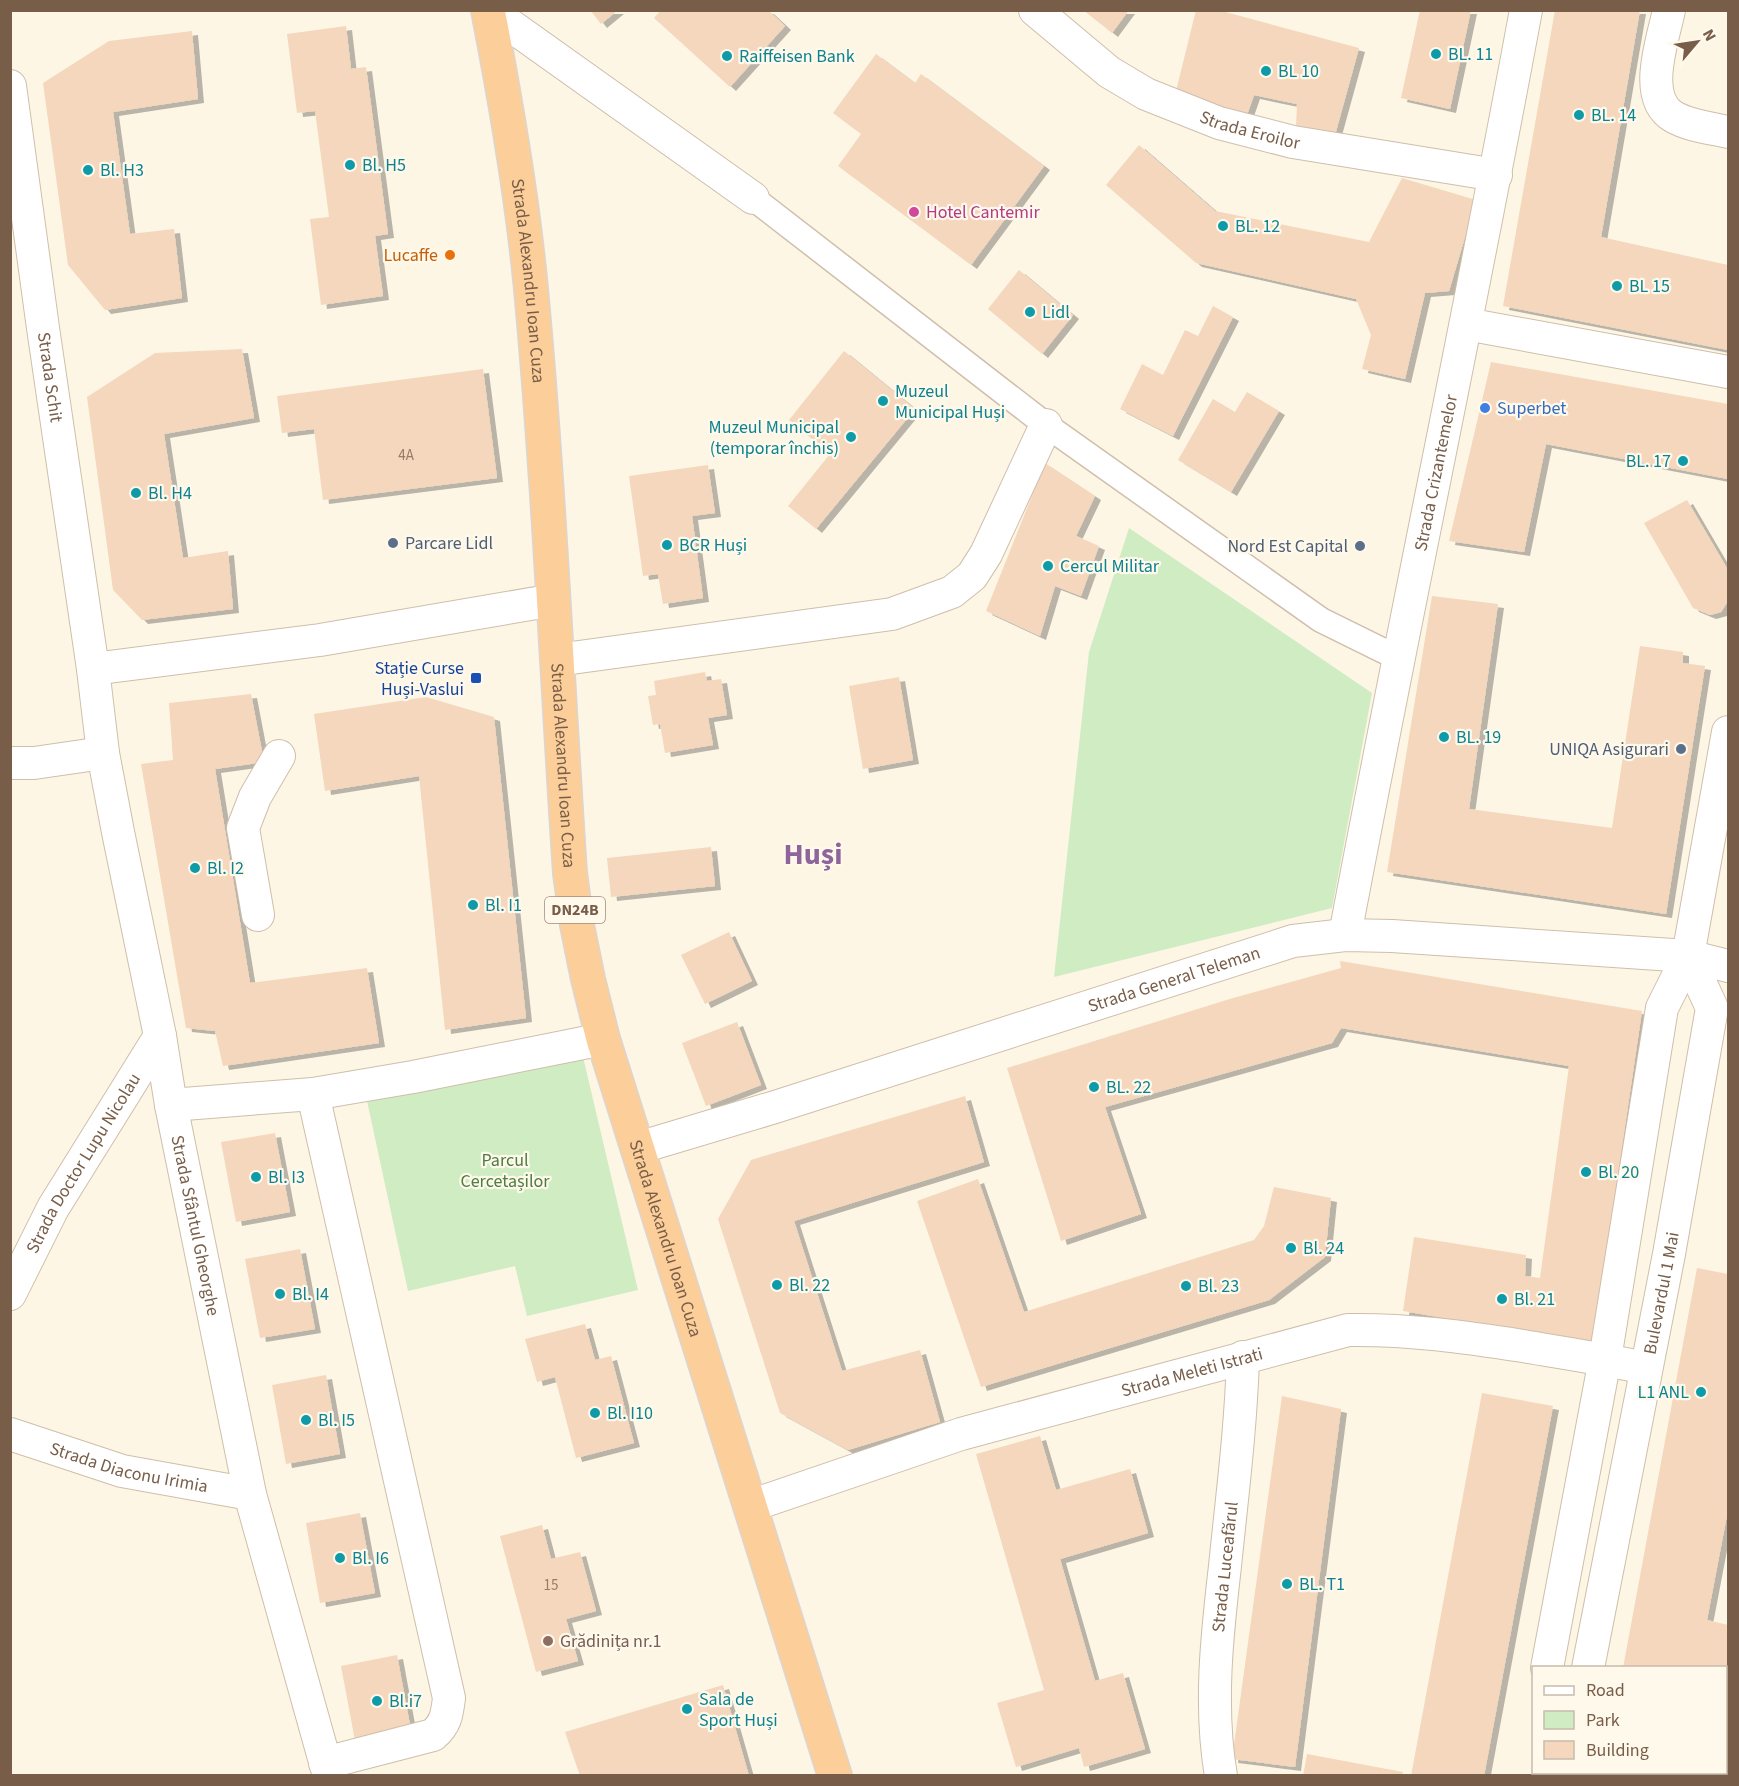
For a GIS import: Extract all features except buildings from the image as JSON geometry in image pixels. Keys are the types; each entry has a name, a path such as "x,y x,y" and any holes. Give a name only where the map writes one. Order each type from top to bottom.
{"highway":[{"name":"Strada Alexandru Ioan Cuza","path":"488,10 505,96 531,287 544,447 570,873 584,958 603,1039 835,1776"}],"street":[{"path":"488,10 753,198 1046,425 1321,621 1398,657"},
{"name":"Strada Eroilor","path":"1035,10 1109,72 1146,94 1219,123 1293,142 1496,176"},
{"name":"Strada Crizantemelor","path":"1345,935 1398,657 1496,176 1526,10"},
{"path":"1669,10 1656,75 1656,90 1662,105 1672,116 1687,123 1728,132"},
{"name":"Strada Schit","path":"10,86 41,317 93,669"},
{"path":"1466,324 1728,372"},
{"path":"557,660 892,614 952,592 972,576 986,554 1046,425"},
{"path":"93,669 320,640 554,600"},
{"name":"Strada Sfântul Gheorghe","path":"93,669 103,753 250,1494 327,1769"},
{"path":"1547,1666 1605,1359 1662,1008 1688,956 1728,732"},
{"path":"10,763 34,763 103,753"},
{"path":"258,915 243,828 255,797 279,756"},
{"name":"Strada General Teleman","path":"638,1148 775,1107 1293,941 1345,935 1392,936 1688,956 1728,966"},
{"name":"Bulevardul 1 Mai","path":"1588,1666 1669,1254 1712,1008 1688,956"},
{"name":"Strada Doctor Lupu Nicolau","path":"10,1294 54,1208 160,1036"},
{"path":"171,1105 313,1094 413,1077 603,1039"},
{"path":"313,1094 449,1698 447,1716 442,1726 433,1735 327,1769"},
{"name":"Strada Meleti Istrati","path":"750,1506 961,1434 1348,1330 1381,1329 1448,1334 1605,1359 1645,1368"},
{"name":"Strada Luceafărul","path":"1221,1776 1215,1712 1216,1663 1233,1493 1243,1357"},
{"name":"Strada Diaconu Irimia","path":"10,1434 122,1471 250,1494"}],"green space":[{"path":"1129,528 1372,693 1332,908 1054,977 1089,652"},
{"name":"Parcul Cercetașilor","path":"583,1057 638,1290 527,1316 515,1266 408,1291 367,1101"}],"place":[{"name":"BL. 11","path":"1436,54"},
{"name":"Raiffeisen Bank","path":"727,56"},
{"name":"BL 10","path":"1266,71"},
{"name":"BL. 14","path":"1579,115"},
{"name":"Bl. H5","path":"350,165"},
{"name":"Bl. H3","path":"88,170"},
{"name":"Hotel Cantemir","path":"914,212"},
{"name":"BL. 12","path":"1223,226"},
{"name":"Lucaffe","path":"450,255"},
{"name":"BL 15","path":"1617,286"},
{"name":"Lidl","path":"1030,312"},
{"name":"Muzeul Municipal Huși","path":"883,401"},
{"name":"Superbet","path":"1485,408"},
{"name":"Muzeul Municipal (temporar închis)","path":"851,437"},
{"name":"BL. 17","path":"1683,461"},
{"name":"Bl. H4","path":"136,493"},
{"name":"Parcare Lidl","path":"393,543"},
{"name":"BCR Huși","path":"667,545"},
{"name":"Nord Est Capital","path":"1360,546"},
{"name":"Cercul Militar","path":"1048,566"},
{"name":"Stație Curse Huși-Vaslui","path":"476,678"},
{"name":"BL. 19","path":"1444,737"},
{"name":"UNIQA Asigurari","path":"1681,749"},
{"name":"Bl. I2","path":"195,868"},
{"name":"Bl. I1","path":"473,905"},
{"name":"BL. 22","path":"1094,1087"},
{"name":"Bl. 20","path":"1586,1172"},
{"name":"Bl. I3","path":"256,1177"},
{"name":"Bl. 24","path":"1291,1248"},
{"name":"Bl. 22","path":"777,1285"},
{"name":"Bl. 23","path":"1186,1286"},
{"name":"Bl. I4","path":"280,1294"},
{"name":"Bl. 21","path":"1502,1299"},
{"name":"L1 ANL","path":"1701,1392"},
{"name":"Bl. I10","path":"595,1413"},
{"name":"Bl. I5","path":"306,1420"},
{"name":"Bl. I6","path":"340,1558"},
{"name":"BL. T1","path":"1287,1584"},
{"name":"Grădinița nr.1","path":"548,1641"},
{"name":"Bl.i7","path":"377,1701"},
{"name":"Sala de Sport Huși","path":"687,1709"}],"district":[{"name":"Huși","path":"813,854"}]}
